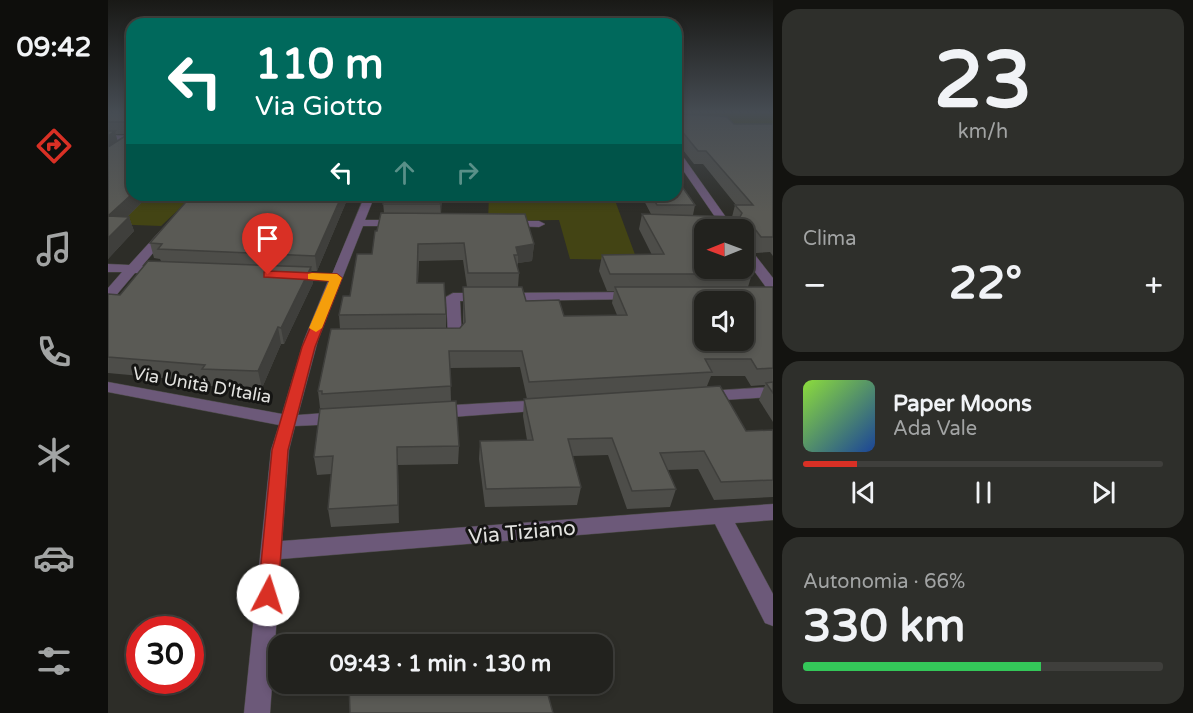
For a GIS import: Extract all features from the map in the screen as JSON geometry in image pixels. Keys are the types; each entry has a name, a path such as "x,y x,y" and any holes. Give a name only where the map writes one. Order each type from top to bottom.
{"street":[{"path":"682,162 718,219"},
{"path":"257,713 280,450 337,278 368,201"},
{"path":"108,296 176,220"},
{"path":"359,223 407,223"},
{"path":"503,224 538,224"},
{"path":"754,262 773,287"},
{"path":"108,268 177,271"},
{"path":"280,275 337,278"},
{"path":"433,339 455,339 453,297 644,296"},
{"name":"Via Unità D'Italia","path":"108,387 288,421 359,417"},
{"path":"690,397 773,392"},
{"path":"418,413 560,405"},
{"name":"Via Tiziano","path":"272,551 773,512"},
{"path":"721,516 773,616"}],"shaded area":[{"path":"127,201 188,201 161,226 108,224"},
{"path":"489,201 615,201 637,260 570,259 559,220 488,221"}],"building":[{"path":"126,146 126,200 108,216 108,147"},
{"path":"694,146 773,146 773,237 761,237 754,229 754,219 694,219 694,274 610,274 602,255 664,254 642,214 740,217 742,213 735,205 753,205 706,151 698,151"},
{"path":"682,187 695,205 657,205 655,201 682,201"},
{"path":"187,201 339,201 315,256 158,249 162,244 150,243"},
{"path":"383,201 440,201 440,204 383,204"},
{"path":"381,213 525,214 534,244 516,247 518,255 514,255 519,273 468,273 464,243 418,244 417,283 444,283 446,314 339,315 343,296 350,296 357,254 372,254 375,231 377,231"},
{"path":"108,216 129,217 108,238"},
{"path":"148,261 311,267 281,328 278,327 258,371 202,369 205,365 108,357 108,294 120,295"},
{"path":"463,287 522,287 526,301 559,300 564,316 627,315 615,287 773,287 773,368 757,369 751,359 705,359 712,372 529,382 522,351 449,351 451,386 322,394 322,391 318,391 331,329 460,328 465,322"},
{"path":"773,382 773,393 766,383"},
{"path":"720,386 746,431 773,430 773,480 721,482 704,451 660,453 676,489 632,491 612,438 568,439 581,487 486,489 480,441 533,440 524,399"},
{"path":"456,401 459,446 397,447 398,505 328,509 333,456 314,457 320,409"},
{"path":"349,694 548,694 553,713 350,713"}],"slow traffic":[{"path":"312,277 337,278 316,328"}],"route":[{"path":"268,275 337,278 308,347 280,450 268,595"}]}
